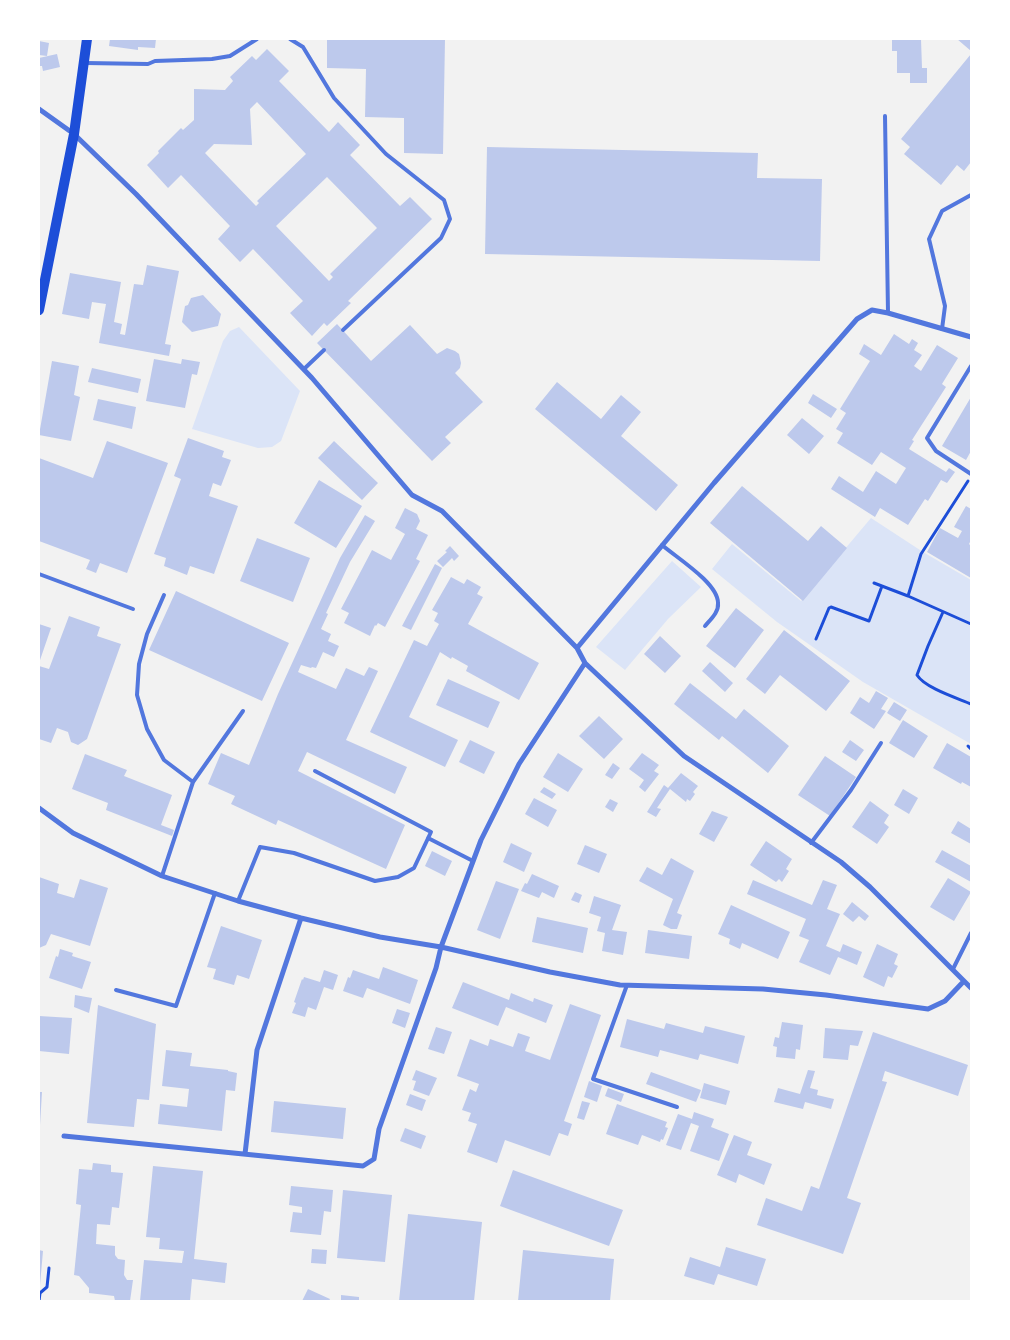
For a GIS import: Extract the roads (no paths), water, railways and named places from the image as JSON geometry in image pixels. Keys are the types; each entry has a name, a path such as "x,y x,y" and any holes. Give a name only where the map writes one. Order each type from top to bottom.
{"main road":[{"path":"39,310 74,134 86,39"}],"street":[{"path":"39,110 74,134 136,194 304,369 412,495 442,511 576,648 585,663 684,756 841,862 870,887 971,988"},
{"path":"576,648 857,320 872,310 971,336"},
{"path":"64,1136 363,1166 374,1159 379,1129 436,968 441,947 482,840 519,764 585,663"},
{"path":"39,808 73,834 162,876 238,901 380,937 441,947 550,972 627,985 817,994 928,1009 946,1001 964,981"},
{"path":"245,1154 257,1050 301,918"}],"lane":[{"path":"84,63 148,64 155,61 212,59 230,56 257,39"},
{"path":"290,39 303,47 334,98 386,154 444,200 450,219 441,238 343,330"},
{"path":"885,116 888,313"},
{"path":"942,329 945,306 929,239 942,211 971,194"},
{"path":"304,369 324,350"},
{"path":"971,366 927,438 936,451 971,474"},
{"path":"662,546 711,585 717,595 716,613 705,626"},
{"path":"39,574 133,609"},
{"path":"164,595 147,634 139,664 137,695 147,729 164,760 193,782"},
{"path":"162,876 193,782 243,711"},
{"path":"811,842 851,790 881,743"},
{"path":"238,901 260,847 294,853 375,881 398,877 414,868 431,832 315,771"},
{"path":"428,838 474,861"},
{"path":"116,990 176,1006 215,893"},
{"path":"953,969 971,933"},
{"path":"627,985 593,1079 677,1107"}]}
